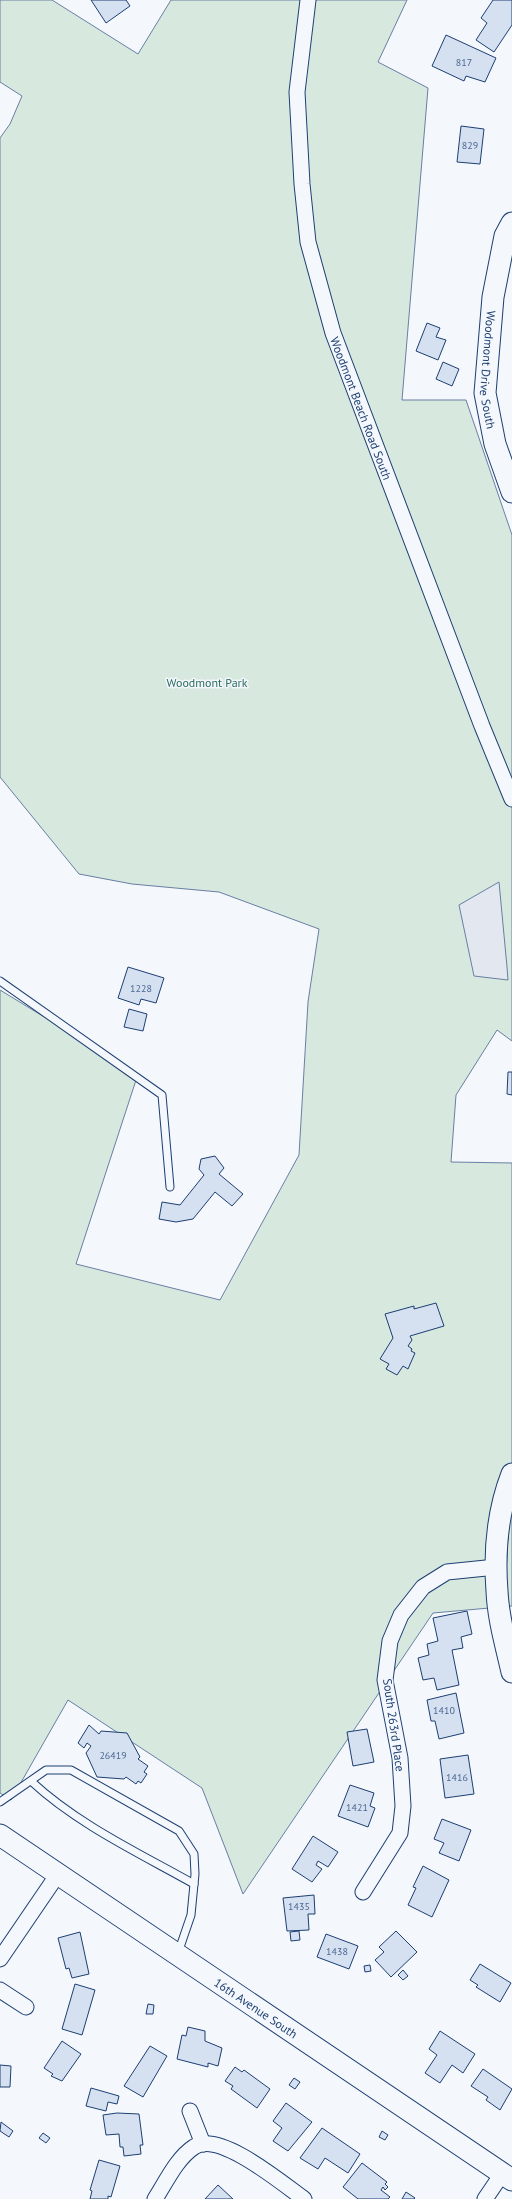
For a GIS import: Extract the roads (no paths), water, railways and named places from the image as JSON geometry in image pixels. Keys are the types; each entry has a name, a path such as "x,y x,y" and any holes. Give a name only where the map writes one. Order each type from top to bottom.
{"main road":[{"name":"Woodmont Drive South","path":"512,223 505,236 493,297 485,393 495,444 512,492"},
{"path":"512,1474 502,1508 496,1567 500,1616 512,1672"},
{"name":"16th Avenue South","path":"0,1835 507,2177"}],"street":[{"name":"Woodmont Beach Road South","path":"308,0 298,92 302,184 308,242 333,333 482,726 512,799"},
{"name":"South 263rd Place","path":"363,1892 400,1833 403,1806 400,1758 385,1680 390,1641 401,1615 423,1587 446,1572 496,1567"},
{"path":"0,1959 58,1874"},
{"path":"0,1990 26,2007"},
{"path":"190,2111 203,2144"},
{"path":"155,2199 182,2159 192,2148 203,2144 220,2147 236,2153 255,2164 304,2199"},
{"path":"485,2199 507,2177"}],"lane":[{"path":"0,981 162,1095 170,1186"},
{"path":"0,1802 46,1770 71,1770 179,1830 194,1854 194,1884 191,1915 178,1955"},
{"path":"30,1781 45,1795 103,1833 194,1884"}],"park label":[{"name":"Woodmont Park","path":"207,682"}]}
